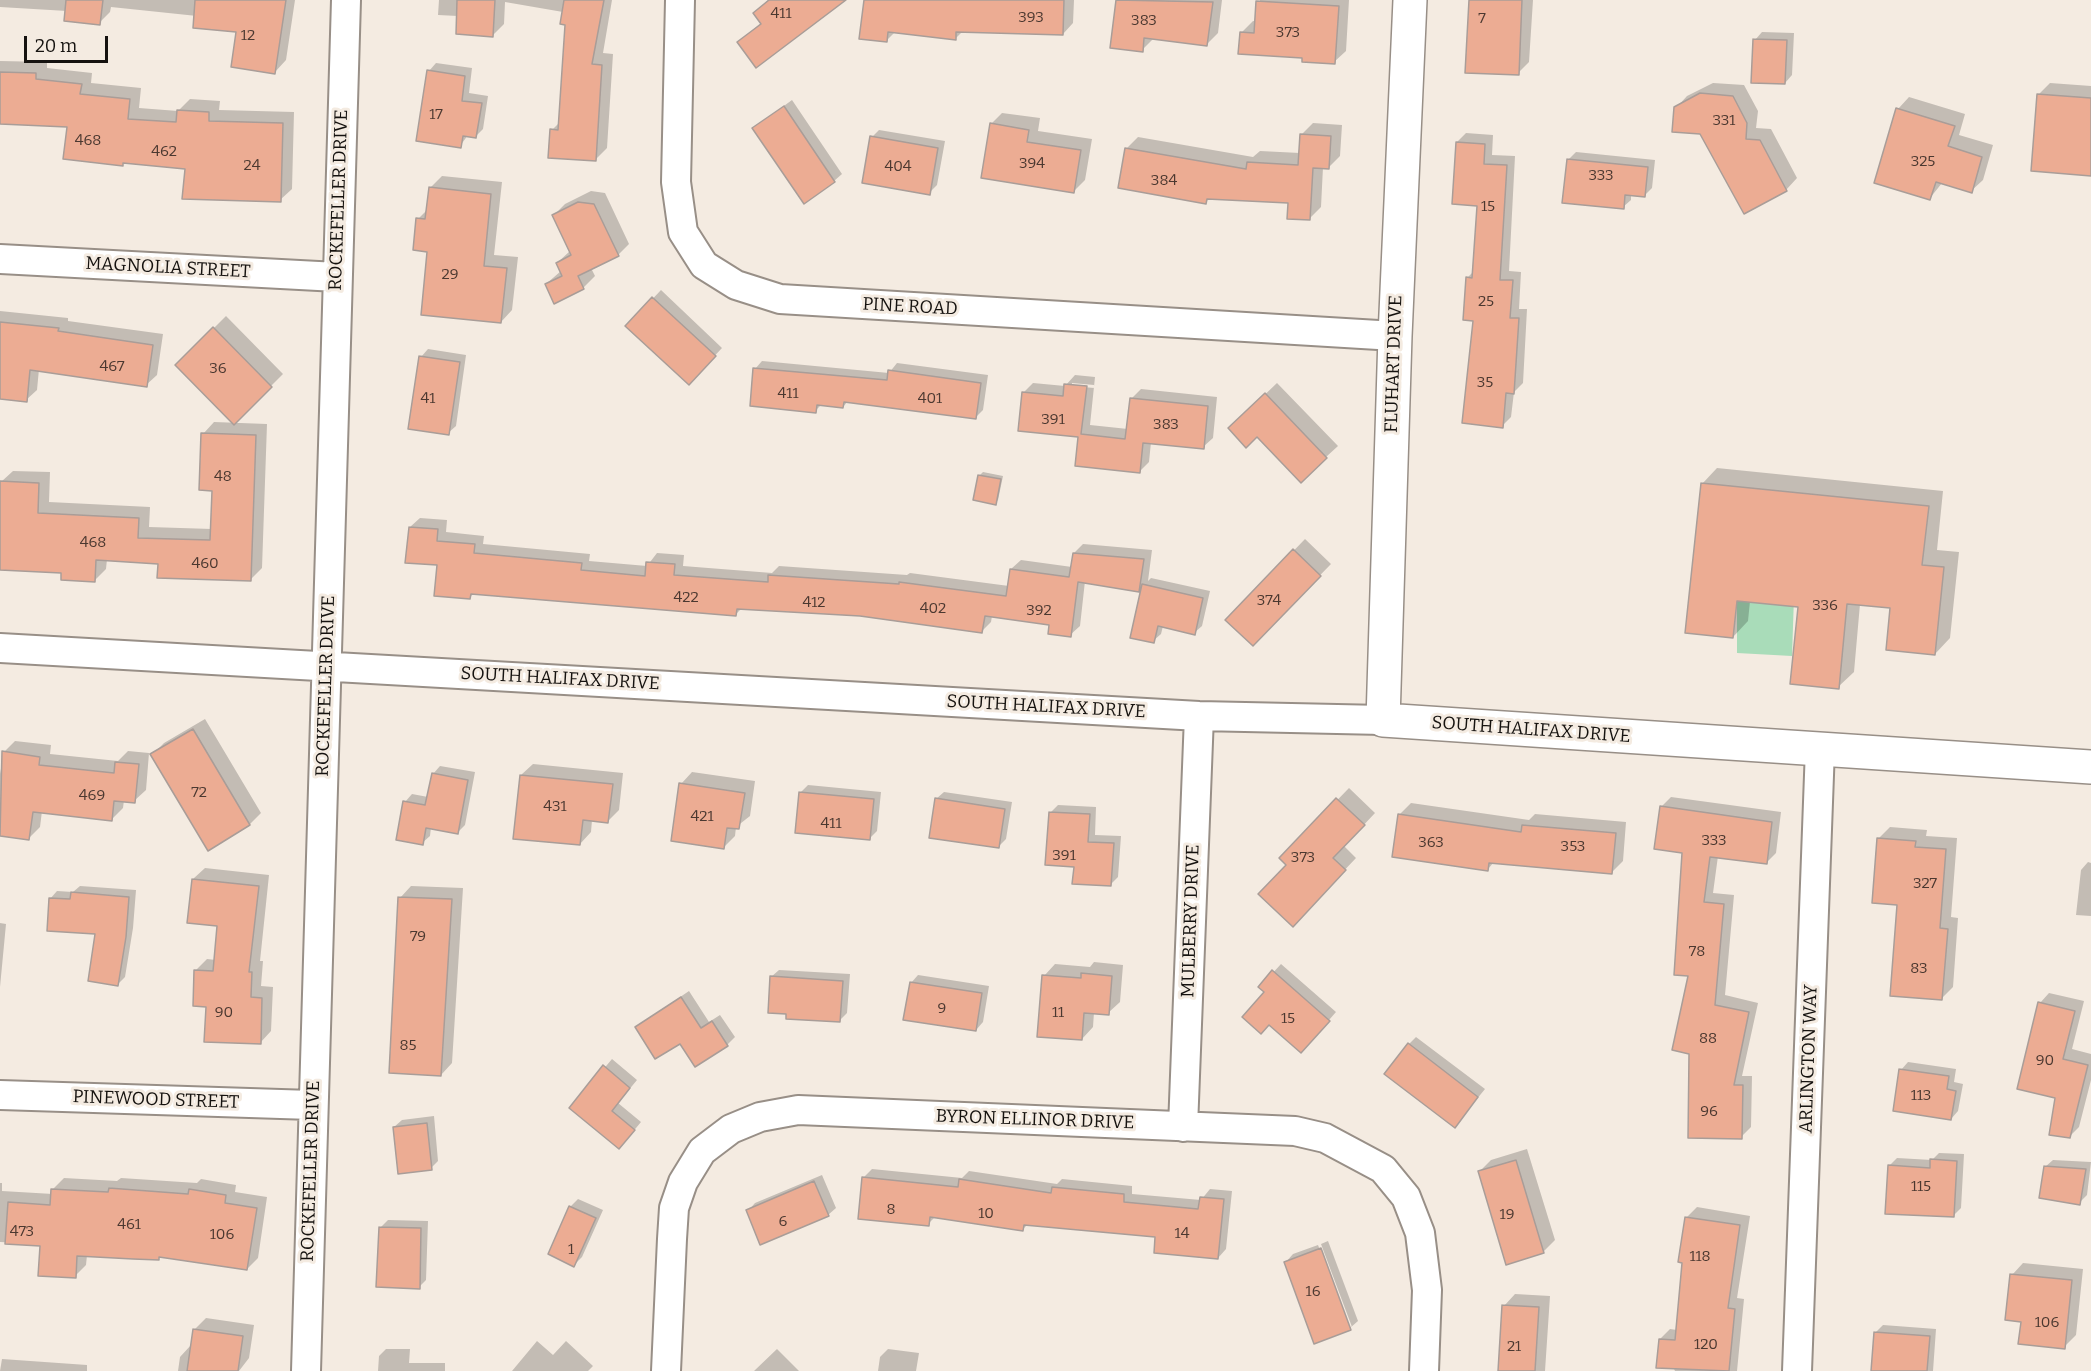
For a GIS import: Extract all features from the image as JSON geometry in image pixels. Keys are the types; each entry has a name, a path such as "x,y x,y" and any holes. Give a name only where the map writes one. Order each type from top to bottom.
{"street":[{"name":"ROCKEFELLER DRIVE","path":"306,1371 346,0"},
{"name":"PINE ROAD","path":"680,0 675,182 683,232 704,265 736,285 780,299 1395,336"},
{"name":"FLUHART DRIVE","path":"1383,720 1408,3"},
{"name":"MAGNOLIA STREET","path":"0,259 337,277"},
{"name":"SOUTH HALIFAX DRIVE","path":"0,648 1199,716 1383,720 2091,767"},
{"name":"MULBERRY DRIVE","path":"1183,1126 1199,716"},
{"name":"ARLINGTON WAY","path":"1797,1371 1820,748"},
{"name":"PINEWOOD STREET","path":"0,1095 312,1105"},
{"name":"BYRON ELLINOR DRIVE","path":"666,1371 674,1208 682,1182 702,1150 731,1129 760,1117 798,1110 1183,1126 1305,1133 1325,1138 1383,1169 1406,1197 1420,1233 1427,1290 1424,1371"}],"green space":[{"path":"1737,595 1794,597 1792,656 1737,653"}],"building":[{"path":"66,0 103,0 100,25 64,21"},
{"path":"195,0 286,0 275,74 231,67 236,32 193,28"},
{"path":"457,0 495,0 493,37 456,34"},
{"path":"564,0 604,0 592,64 602,65 596,161 548,158 550,129 558,130 565,25 560,24"},
{"path":"769,0 846,0 756,68 737,42 761,24 753,13"},
{"path":"864,0 1064,0 1063,35 956,32 956,40 888,32 887,42 859,39"},
{"path":"1116,0 1213,2 1207,46 1144,38 1143,52 1110,48"},
{"path":"1469,0 1522,0 1519,75 1465,73"},
{"path":"1256,1 1339,6 1335,64 1302,62 1302,58 1238,54 1240,32 1254,33"},
{"path":"1753,39 1787,40 1785,84 1751,83"},
{"path":"427,70 465,76 462,101 482,103 476,138 463,136 461,148 416,141"},
{"path":"0,72 36,73 36,79 82,84 80,94 130,99 128,119 176,122 177,110 209,112 209,121 283,123 281,202 182,199 185,169 123,163 123,166 63,159 67,127 0,124"},
{"path":"1700,93 1733,96 1747,123 1746,139 1760,140 1787,191 1744,214 1700,134 1672,132 1674,107"},
{"path":"2037,94 2091,98 2091,176 2031,171"},
{"path":"784,106 835,182 804,204 752,128"},
{"path":"1896,108 1955,126 1948,146 1982,157 1972,193 1936,182 1930,200 1874,183"},
{"path":"990,123 1029,130 1027,142 1081,150 1074,193 981,178"},
{"path":"1300,134 1331,136 1329,169 1313,168 1310,220 1287,219 1288,203 1207,199 1206,204 1118,188 1125,148 1246,169 1247,162 1298,165"},
{"path":"870,136 938,148 930,195 862,183"},
{"path":"1456,142 1485,144 1484,164 1507,165 1500,280 1513,280 1510,318 1519,318 1514,394 1506,393 1503,428 1462,423 1473,321 1463,320 1466,277 1472,278 1477,206 1452,204"},
{"path":"1567,159 1648,167 1645,197 1625,195 1624,209 1562,203"},
{"path":"429,187 491,194 484,266 507,268 501,323 421,315 427,252 413,250 416,218 425,219"},
{"path":"578,202 594,204 619,256 578,276 584,289 554,304 545,284 562,276 556,263 571,255 552,215"},
{"path":"652,297 716,356 689,385 625,326"},
{"path":"0,322 59,328 58,331 153,345 147,387 30,370 27,402 0,399"},
{"path":"213,327 272,387 234,425 175,365"},
{"path":"419,356 460,362 449,435 408,429"},
{"path":"753,368 887,380 888,370 981,383 976,419 844,402 843,408 817,405 816,413 750,406"},
{"path":"1064,384 1087,386 1081,434 1125,439 1130,398 1208,406 1204,449 1143,443 1140,473 1075,466 1078,437 1018,431 1022,392 1063,396"},
{"path":"1265,393 1327,458 1301,483 1257,437 1246,448 1228,428"},
{"path":"201,433 256,435 251,581 157,578 158,564 96,560 95,582 61,580 61,573 0,570 0,481 39,483 38,513 139,518 138,538 210,540 212,491 199,490"},
{"path":"978,475 1001,479 996,505 973,500"},
{"path":"1701,483 1929,506 1922,565 1944,567 1935,655 1886,650 1890,608 1847,604 1839,689 1790,684 1798,607 1737,601 1733,638 1685,633"},
{"path":"409,527 438,529 437,541 475,544 474,553 582,563 581,570 645,576 646,562 675,564 674,575 768,582 768,575 899,584 899,582 1006,596 1010,569 1069,577 1073,553 1144,559 1139,592 1078,582 1071,637 1048,634 1049,625 985,616 982,633 860,616 737,609 736,616 471,594 470,599 434,596 437,565 405,563"},
{"path":"1293,549 1321,576 1253,646 1225,620"},
{"path":"1142,584 1203,598 1195,635 1158,626 1154,643 1130,638"},
{"path":"193,729 250,825 208,851 150,754"},
{"path":"2,751 40,757 39,765 114,773 115,762 139,764 135,803 114,801 112,821 33,812 29,840 0,836"},
{"path":"432,773 468,780 458,834 426,828 423,845 396,840 403,801 425,805"},
{"path":"520,775 613,784 608,823 583,820 580,845 513,839"},
{"path":"679,783 745,793 739,829 727,828 724,849 671,841"},
{"path":"799,792 874,799 870,840 795,833"},
{"path":"935,798 1005,809 999,848 929,838"},
{"path":"1336,798 1365,825 1333,858 1346,870 1293,927 1258,894 1286,865 1279,858"},
{"path":"1660,806 1772,822 1767,864 1710,857 1704,902 1724,904 1715,1005 1749,1012 1734,1085 1743,1085 1742,1139 1688,1138 1689,1054 1672,1050 1688,976 1674,975 1682,853 1654,849"},
{"path":"1049,812 1090,814 1088,842 1114,843 1111,886 1072,884 1074,867 1045,865"},
{"path":"1398,814 1521,832 1522,825 1616,833 1612,874 1489,863 1488,871 1392,857"},
{"path":"1877,838 1916,841 1915,847 1946,849 1940,928 1948,929 1942,1000 1890,996 1897,905 1872,903"},
{"path":"192,879 259,886 249,972 252,972 251,997 262,998 261,1044 204,1042 206,1007 193,1006 194,970 213,971 217,926 187,923"},
{"path":"71,892 129,897 126,937 118,986 88,981 95,934 47,931 49,898 70,899"},
{"path":"398,897 452,899 441,1076 389,1073"},
{"path":"1272,970 1330,1021 1301,1053 1269,1025 1261,1034 1242,1017 1264,992 1258,987"},
{"path":"1081,973 1112,976 1109,1015 1084,1013 1082,1040 1037,1037 1042,975 1081,978"},
{"path":"770,976 843,981 840,1022 786,1019 786,1014 768,1013"},
{"path":"910,982 982,993 976,1031 903,1020"},
{"path":"681,997 701,1028 712,1021 728,1046 695,1067 680,1044 655,1059 635,1027"},
{"path":"2038,1002 2075,1011 2063,1059 2088,1065 2070,1138 2049,1135 2055,1098 2017,1089"},
{"path":"1408,1043 1478,1097 1455,1128 1384,1074"},
{"path":"603,1065 630,1088 612,1111 635,1130 619,1149 569,1108"},
{"path":"1899,1069 1949,1076 1947,1089 1956,1091 1951,1120 1893,1111"},
{"path":"427,1123 432,1170 398,1174 393,1127"},
{"path":"1930,1159 1957,1161 1954,1217 1885,1214 1888,1165 1930,1168"},
{"path":"1516,1160 1544,1253 1506,1265 1478,1171"},
{"path":"2044,1166 2086,1169 2080,1205 2039,1198"},
{"path":"862,1177 958,1187 959,1179 1051,1193 1052,1187 1124,1194 1124,1202 1198,1209 1200,1197 1224,1199 1218,1259 1154,1253 1155,1237 1024,1225 1023,1231 930,1217 929,1226 858,1219"},
{"path":"814,1181 829,1216 760,1245 746,1210"},
{"path":"109,1188 188,1194 189,1189 226,1195 225,1203 257,1208 247,1270 159,1257 159,1260 77,1256 76,1278 38,1276 40,1246 5,1244 8,1202 50,1205 51,1189 108,1192"},
{"path":"569,1206 596,1218 574,1267 548,1254"},
{"path":"1685,1217 1740,1225 1728,1308 1735,1309 1729,1371 1656,1368 1659,1339 1675,1340 1682,1263 1678,1262"},
{"path":"379,1227 421,1228 420,1289 376,1287"},
{"path":"1321,1248 1351,1330 1314,1344 1284,1262"},
{"path":"2010,1274 2072,1280 2065,1349 2018,1344 2021,1322 2005,1320"},
{"path":"1502,1305 1539,1307 1535,1371 1498,1371"},
{"path":"193,1329 243,1336 238,1371 187,1371"},
{"path":"1874,1332 1930,1336 1927,1371 1871,1371"}]}
